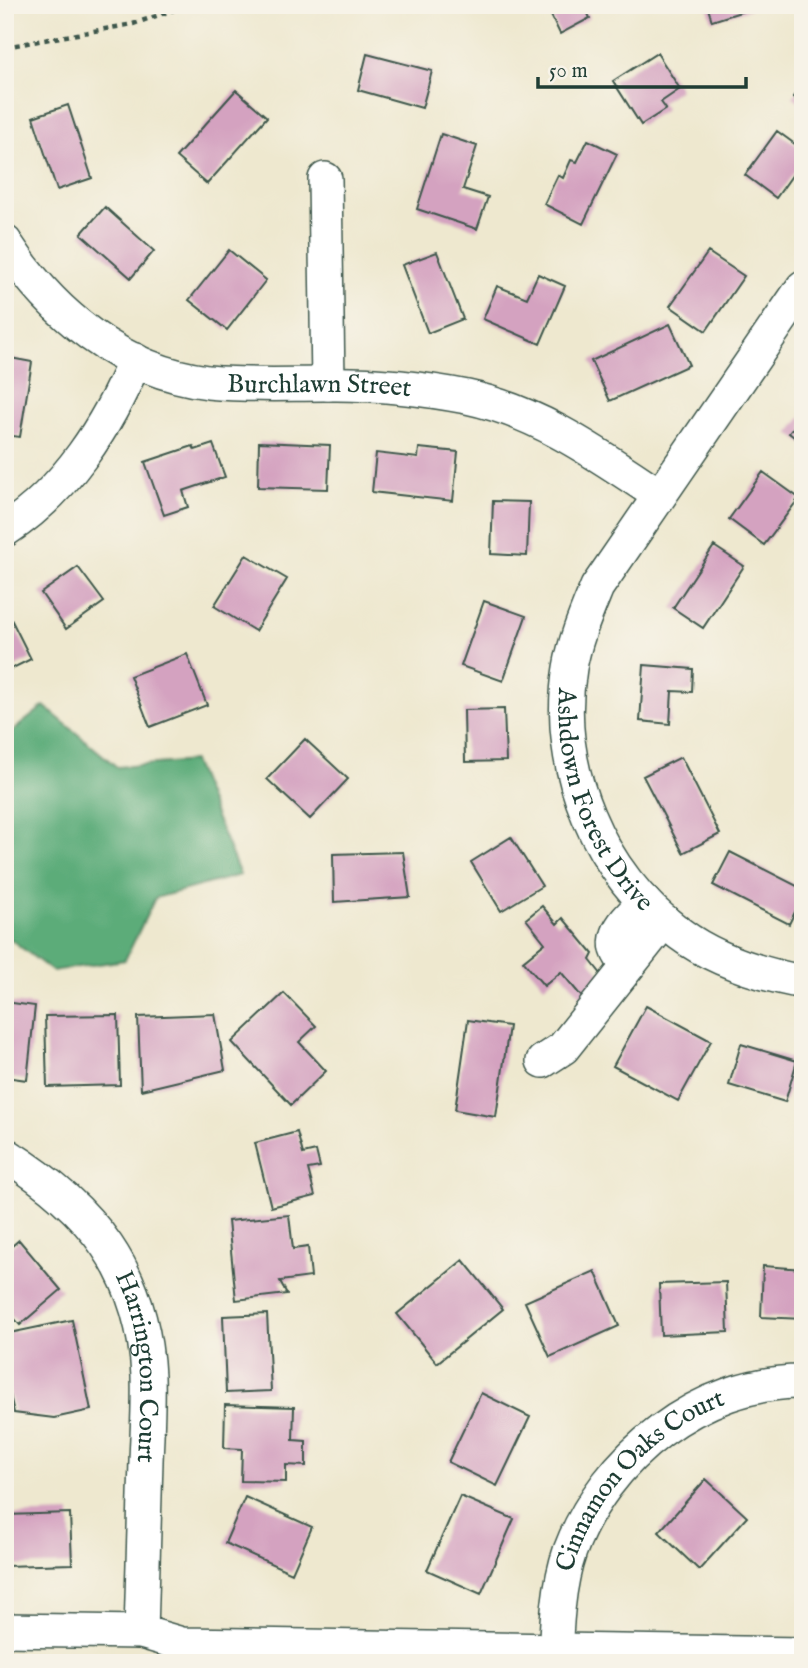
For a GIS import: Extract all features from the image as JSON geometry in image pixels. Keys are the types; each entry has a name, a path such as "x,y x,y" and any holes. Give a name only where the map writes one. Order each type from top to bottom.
{"street":[{"path":"325,179 328,384"},
{"name":"Burchlawn Street","path":"5,242 25,273 51,304 85,332 135,360 205,382 417,388 469,398 521,414 569,436 659,495"},
{"name":"Ashdown Forest Drive","path":"803,287 597,587 580,626 570,668 567,708 570,754 580,798 604,849 654,911 682,936 717,956 765,975 803,982"},
{"path":"5,530 47,495 96,436 121,394 135,360"},
{"path":"543,1060 563,1048 628,965 617,950 615,939 621,926 654,911"},
{"name":"Harrington Court","path":"5,1154 43,1177 81,1211 97,1231 125,1276 141,1326 148,1376 141,1632"},
{"name":"Cinnamon Oaks Court","path":"555,1657 568,1561 587,1513 611,1478 639,1448 672,1422 708,1403 757,1387 803,1382"},
{"path":"5,1630 141,1632 182,1644 555,1657 803,1654"}],"path":[{"path":"5,47 132,24 188,5"}],"green space":[{"path":"44,706 117,767 193,761 240,875 155,898 125,960 52,971 5,935 5,737"}],"building":[{"path":"546,5 584,5 590,18 560,34"},
{"path":"707,5 749,5 750,9 712,21"},
{"path":"657,53 680,89 661,102 666,109 641,125 613,81"},
{"path":"367,54 432,71 422,108 358,90"},
{"path":"803,83 803,104 793,97"},
{"path":"236,90 267,117 207,184 176,157"},
{"path":"68,105 92,178 57,190 33,117"},
{"path":"777,131 803,150 803,160 776,198 745,175"},
{"path":"441,134 477,146 463,189 488,197 477,229 417,209"},
{"path":"588,140 617,154 583,224 544,204 558,175 563,178 571,160 577,162"},
{"path":"105,207 154,251 131,278 81,234"},
{"path":"229,250 266,280 227,330 189,300"},
{"path":"437,252 463,319 428,333 402,265"},
{"path":"708,252 744,276 706,331 670,306"},
{"path":"538,274 565,286 540,344 483,319 497,286 527,298"},
{"path":"670,324 689,365 610,401 591,361"},
{"path":"5,357 32,362 20,437 5,435"},
{"path":"803,415 803,444 789,433"},
{"path":"259,442 330,445 328,489 258,487"},
{"path":"213,444 225,477 183,491 188,507 164,515 145,462 193,446 195,450"},
{"path":"419,448 458,452 453,501 372,492 376,453 418,458"},
{"path":"763,472 799,498 764,545 729,519"},
{"path":"493,501 529,502 527,556 491,554"},
{"path":"714,546 744,566 703,628 673,608"},
{"path":"246,555 287,579 255,631 214,606"},
{"path":"78,567 104,602 66,629 41,593"},
{"path":"484,601 526,616 503,681 461,666"},
{"path":"9,615 31,659 5,672 5,617"},
{"path":"187,654 207,705 150,727 130,676"},
{"path":"644,665 693,669 692,692 672,691 670,724 640,721"},
{"path":"504,709 506,761 465,762 464,710"},
{"path":"305,739 348,779 310,819 267,779"},
{"path":"681,757 720,834 683,853 643,776"},
{"path":"511,837 542,886 501,911 471,862"},
{"path":"403,852 410,897 334,902 333,854"},
{"path":"730,852 803,889 803,896 789,924 713,885"},
{"path":"542,906 557,924 563,918 593,954 590,960 609,984 586,1002 561,972 544,986 523,961 545,943 526,919"},
{"path":"284,993 316,1026 299,1042 326,1071 291,1105 232,1042"},
{"path":"5,1002 35,1006 27,1080 5,1077"},
{"path":"646,1006 711,1041 678,1101 613,1066"},
{"path":"215,1014 225,1070 141,1090 138,1017"},
{"path":"118,1015 120,1085 47,1087 45,1016"},
{"path":"468,1020 509,1026 496,1117 455,1110"},
{"path":"741,1044 797,1061 785,1102 729,1085"},
{"path":"297,1132 303,1154 316,1151 320,1167 308,1169 315,1196 271,1207 255,1143"},
{"path":"289,1215 293,1249 308,1247 311,1277 280,1281 287,1294 236,1300 228,1221"},
{"path":"19,1240 61,1290 20,1325 5,1308 5,1252"},
{"path":"463,1260 503,1309 437,1363 397,1314"},
{"path":"763,1266 803,1269 803,1319 761,1317"},
{"path":"595,1271 619,1326 550,1357 525,1302"},
{"path":"726,1282 728,1332 661,1335 659,1284"},
{"path":"267,1314 271,1391 226,1393 223,1316"},
{"path":"72,1320 91,1410 54,1418 14,1413 5,1372 5,1334"},
{"path":"481,1393 530,1417 497,1486 448,1462"},
{"path":"225,1405 294,1407 293,1440 306,1441 306,1466 286,1465 286,1482 241,1481 242,1449 224,1448"},
{"path":"706,1479 747,1517 699,1570 659,1532"},
{"path":"460,1496 514,1519 481,1594 427,1570"},
{"path":"245,1497 312,1527 292,1573 225,1543"},
{"path":"70,1513 72,1564 5,1566 5,1515"}]}
